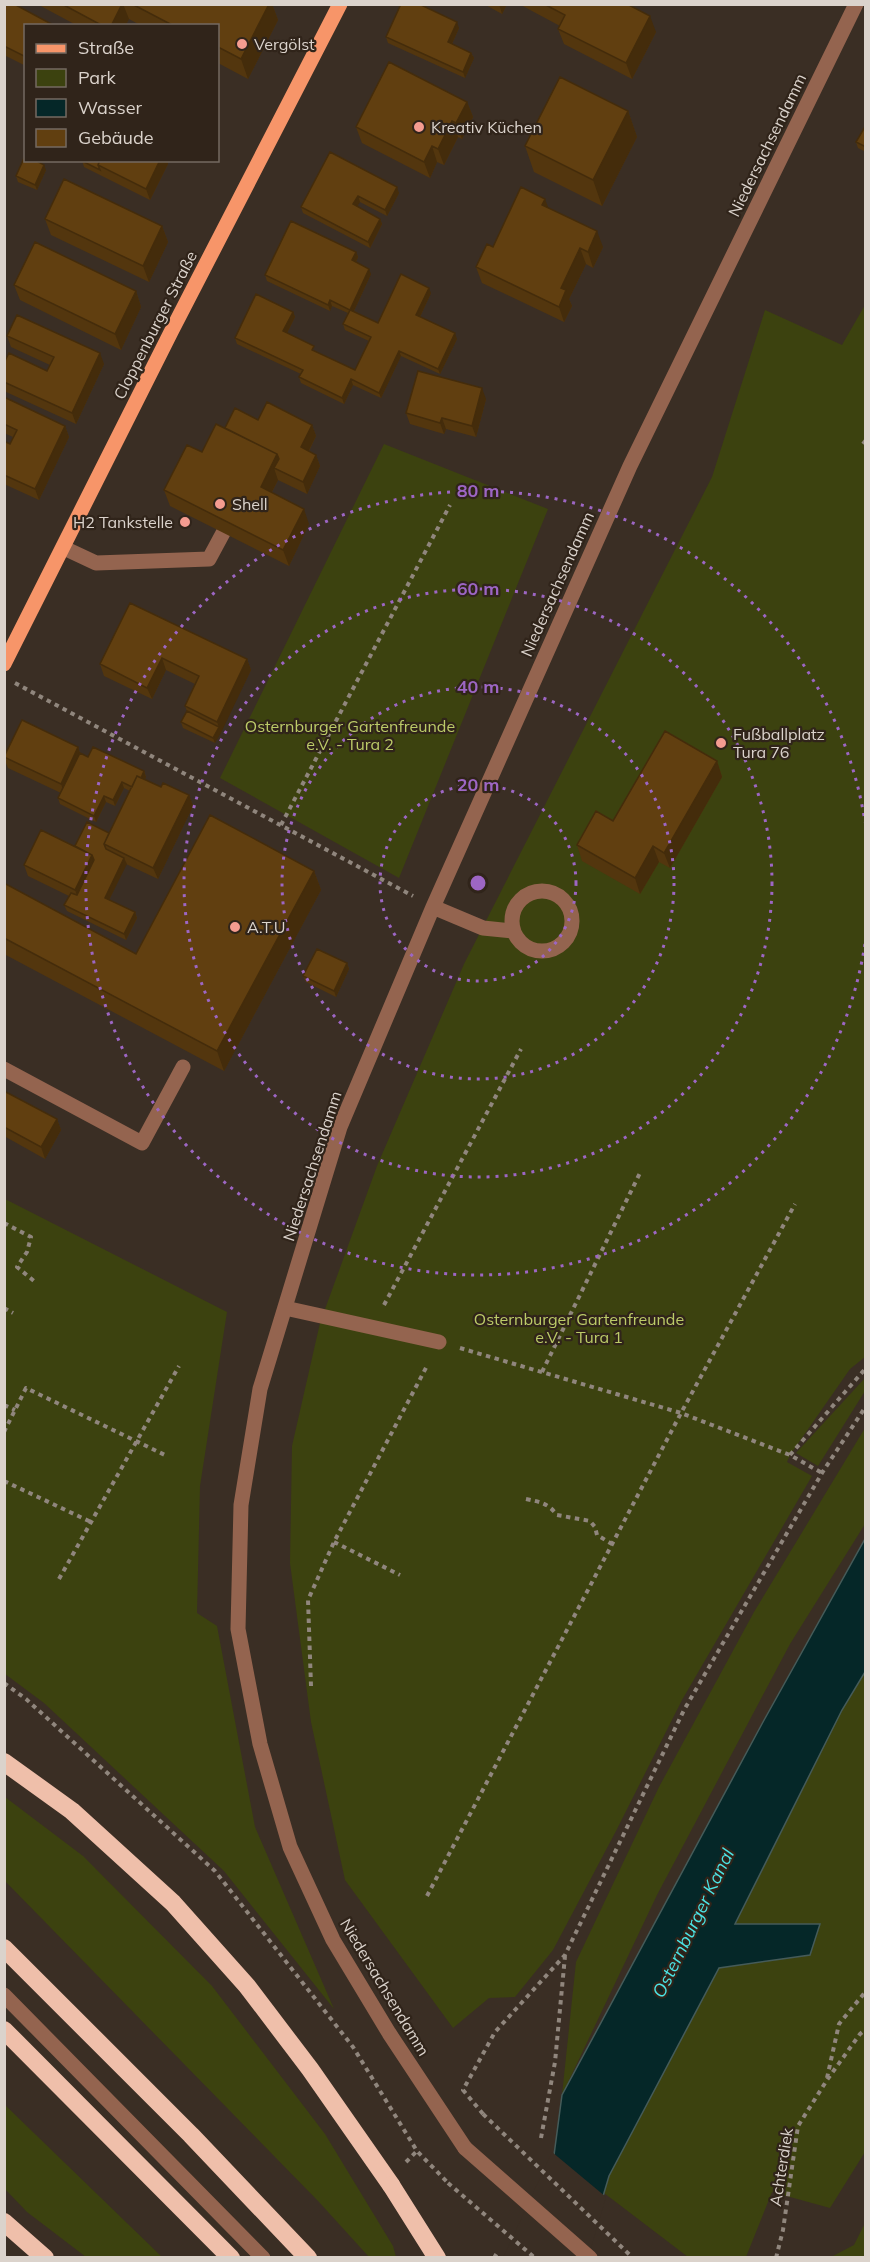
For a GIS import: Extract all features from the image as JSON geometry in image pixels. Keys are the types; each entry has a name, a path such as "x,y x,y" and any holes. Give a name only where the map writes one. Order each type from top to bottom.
{"highway":[{"path":"4,1762 72,1811 173,1903 247,1986 310,2069 391,2185 437,2258"},
{"path":"4,1948 191,2135 308,2258"},
{"path":"4,2030 231,2258"},
{"path":"4,2222 45,2258"}],"main road":[{"name":"Cloppenburger Straße","path":"4,664 10,642 64,548 166,342 340,4"}],"street":[{"name":"Niedersachsendamm","path":"590,2258 465,2148 389,2033 333,1940 290,1847 260,1744 238,1629 241,1505 260,1389 340,1127 433,907 630,466 856,4"},
{"path":"64,548 96,563 209,560 223,533"},
{"path":"537,890 553,892 564,899 570,908 573,918 570,933 561,945 549,951 531,949 519,941 513,931 511,924 513,911 523,897 537,890"},
{"path":"433,907 483,928 513,931"},
{"path":"4,1069 142,1143 183,1067"},
{"path":"285,1308 439,1342"},
{"path":"4,1995 263,2258"}],"path":[{"path":"281,825 450,505"},
{"path":"4,678 433,907"},
{"path":"372,1327 522,1049"},
{"path":"542,1372 640,1173"},
{"path":"427,1896 681,1413 795,1204"},
{"path":"4,1223 31,1237 27,1252 17,1267 34,1281"},
{"path":"4,1308 13,1313"},
{"path":"311,1686 308,1600 334,1542 439,1342 681,1413 790,1455 822,1473"},
{"path":"59,1579 179,1366"},
{"path":"790,1455 866,1368"},
{"path":"4,1432 26,1388 166,1456"},
{"path":"4,1405 15,1410"},
{"path":"633,2258 483,2114 463,2090 495,2032 565,1955 684,1710 822,1473 866,1406"},
{"path":"4,1481 91,1522"},
{"path":"526,1499 543,1502 550,1506 557,1515 590,1521 597,1535 612,1544"},
{"path":"334,1542 400,1575"},
{"path":"4,1683 26,1699 214,1871 353,2047 417,2151 448,2182 535,2258"},
{"path":"541,2138 555,2062 565,1955"},
{"path":"826,2080 839,2024 866,1991"},
{"name":"Achterdiek","path":"776,2258 783,2230 798,2126 826,2080 866,2029"}],"green space":[{"name":"Osternburger Gartenfreunde e.V. - Tura 1","path":"865,305 865,1357 850,1369 790,1455 787,1462 812,1476 682,1700 553,1950 515,1997 489,1998 453,2028 345,1880 311,1722 290,1563 292,1446 320,1323 377,1166 464,964 712,477 765,310 842,345"},
{"name":"Osternburger Gartenfreunde e.V. - Tura 2","path":"384,444 548,509 399,878 220,778"},
{"path":"5,1199 227,1312 200,1486 197,1613 217,1626 255,1827 334,2009 224,1871 44,1703 5,1674"},
{"path":"865,1378 865,1391 818,1466 796,1453"},
{"path":"865,1428 865,1524 790,1644 657,1895 562,2095 576,1962 659,1787 754,1612"},
{"path":"865,1672 865,2152 830,2208 772,2192 746,2257 688,2257 604,2193 609,2176 719,1968 810,1955 820,1924 735,1925 842,1710"},
{"path":"5,1797 83,1856 212,1986 325,2134 393,2246 396,2257 369,2257 319,2202 5,1881"},
{"path":"5,2105 162,2257 86,2257 27,2212 5,2189"},
{"path":"865,2223 865,2257 831,2257 854,2245"}],"water":[{"name":"Osternburger Kanal","path":"865,1539 865,1672 842,1710 735,1924 820,1924 810,1955 719,1968 609,2176 585,2257 506,2258 554,2155 562,2095 763,1722"}],"pier":[{"path":"552,2152 606,2197 588,2258 503,2258"}],"building":[{"path":"4,4 14,4 51,24 24,24 24,56 4,46"},
{"path":"62,4 122,4 112,24 99,24"},
{"path":"132,4 269,4 241,59 219,48 219,24 170,24"},
{"path":"401,4 419,4 457,22 448,42 471,53 463,72 386,37"},
{"path":"544,4 627,4 650,16 626,63 558,29 565,15"},
{"name":"Kreativ Küchen","path":"389,62 467,102 456,123 452,121 438,149 432,146 424,162 356,127"},
{"path":"560,77 628,111 593,180 525,146"},
{"path":"866,125 866,147 856,142"},
{"path":"330,152 397,187 385,210 358,196 353,204 380,219 368,242 301,207"},
{"path":"24,158 24,162 39,162 44,165 35,185 16,176"},
{"path":"84,162 99,162 100,170"},
{"path":"99,162 159,162 146,189 98,165"},
{"path":"64,179 162,226 143,266 45,219"},
{"path":"521,187 545,199 542,205 597,231 588,252 580,248 561,288 566,290 559,307 476,267 487,244 493,247"},
{"path":"291,221 356,252 352,260 369,269 350,310 330,300 328,305 265,275"},
{"path":"35,242 136,291 115,334 14,285"},
{"path":"401,274 429,288 416,315 455,333 438,369 399,351 379,393 351,379 342,398 299,377 303,370 235,338 256,294 293,312 283,331 314,346 312,350 355,370 371,337 343,324 350,310 378,323"},
{"path":"17,315 100,353 72,413 4,382 4,363 9,353 47,371 54,357 7,336"},
{"path":"418,371 482,388 472,426 442,418 440,423 406,413"},
{"path":"4,397 65,426 35,489 4,475 4,441 10,444 17,430 4,424"},
{"path":"267,402 312,425 301,447 316,455 303,482 274,468 279,459 277,454 225,428 235,408 258,420"},
{"name":"Shell","path":"216,424 277,454 261,487 304,509 283,550 164,490 187,445 202,452"},
{"path":"130,603 247,659 217,722 185,706 199,676 162,658 147,688 100,664"},
{"path":"187,711 219,727 213,738 181,722"},
{"path":"22,720 78,747 61,784 4,757"},
{"path":"665,731 717,761 664,853 653,846 635,878 577,845 596,811 613,821"},
{"path":"93,747 144,771 141,778 137,776 132,787 122,782 113,800 104,796 94,816 58,798 80,753 88,757"},
{"path":"137,776 161,787 163,783 189,795 153,868 104,844"},
{"name":"A.T.U","path":"210,815 314,871 217,1051 4,938 4,883 136,954"},
{"path":"87,822 109,833 104,844 106,849 124,858 105,898 135,912 124,934 64,905 71,893 77,895 94,860 92,855 75,846"},
{"path":"41,830 92,855 75,890 24,865"},
{"path":"317,949 347,963 334,991 303,976"},
{"path":"4,1091 57,1119 41,1147 4,1127"}],"place":[{"name":"Vergölst","path":"242,44"},
{"name":"Kreativ Küchen","path":"419,127"},
{"name":"Shell","path":"220,504"},
{"name":"H2 Tankstelle","path":"185,522"},
{"name":"Fußballplatz Tura 76","path":"721,743"},
{"name":"A.T.U","path":"235,927"}]}
